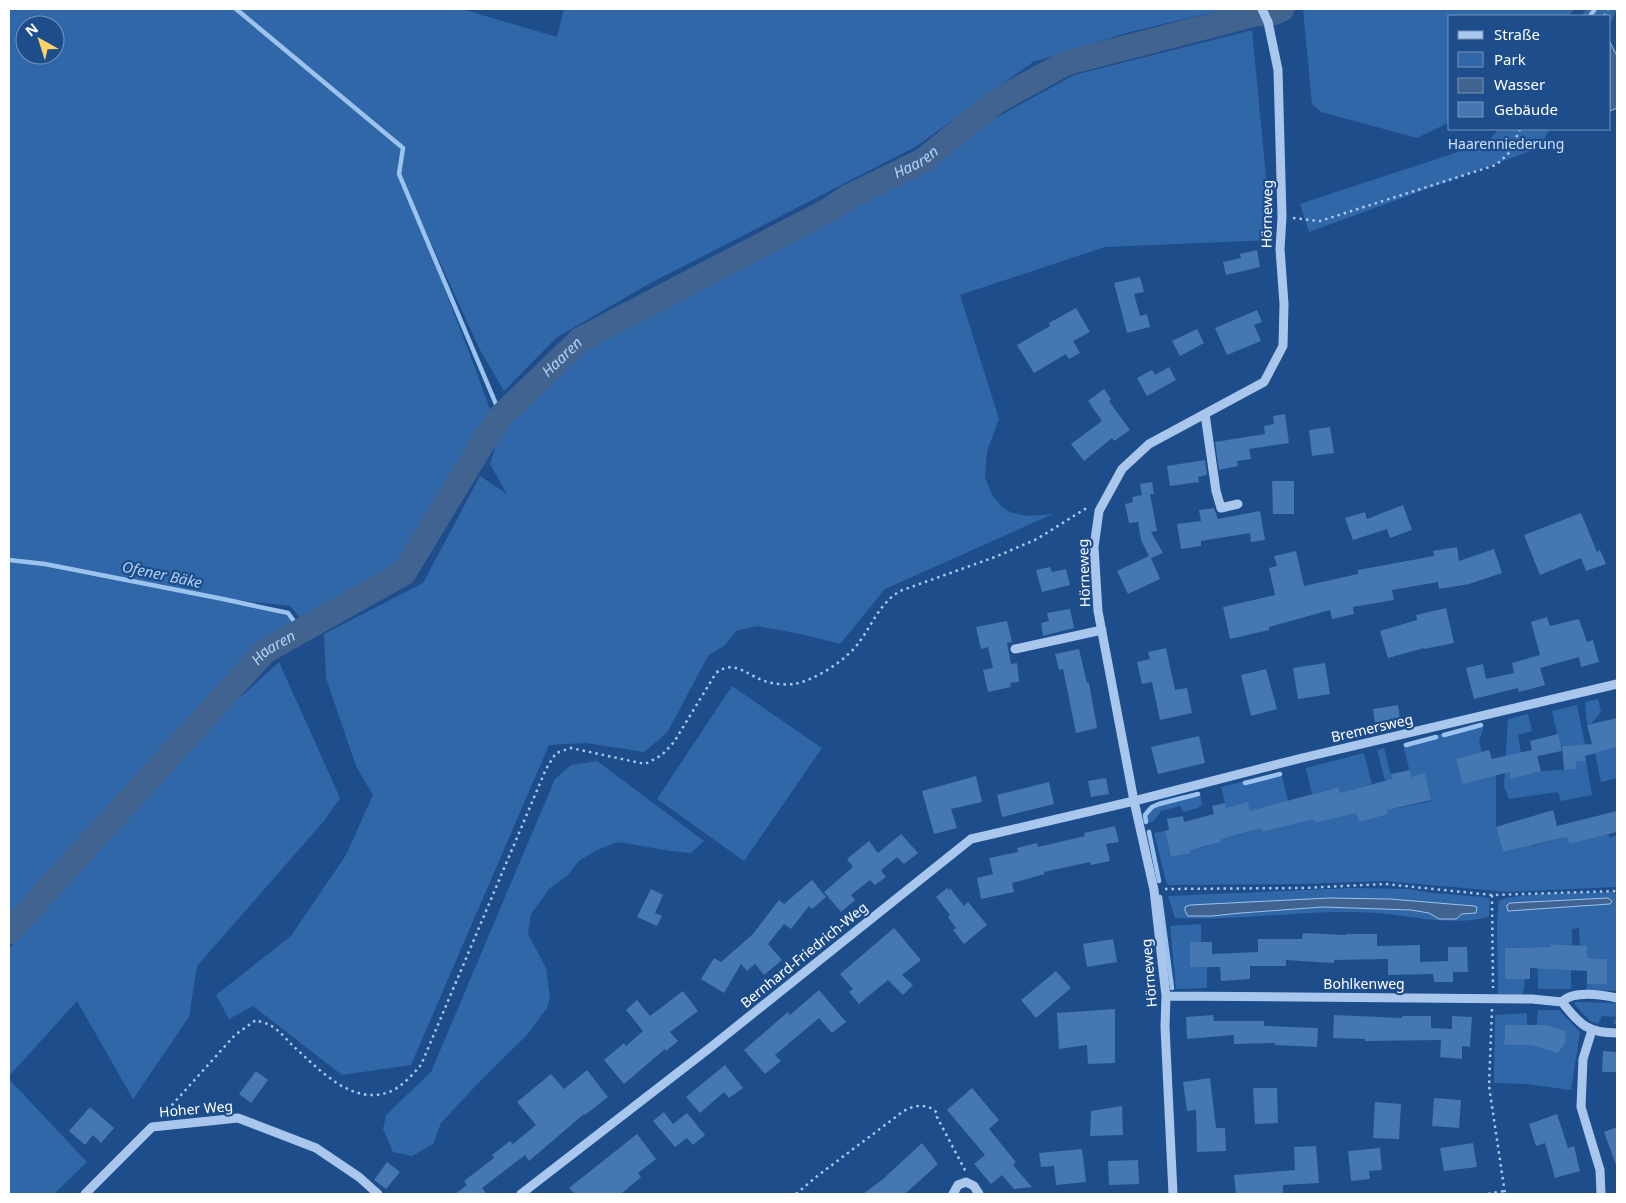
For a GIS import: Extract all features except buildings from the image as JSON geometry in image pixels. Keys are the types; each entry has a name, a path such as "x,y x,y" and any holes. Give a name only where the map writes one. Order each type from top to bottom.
{"street":[{"name":"Hörneweg","path":"1173,1194 1165,1027 1166,996 1154,890 1134,801 1098,611 1094,547 1099,511 1122,469 1149,444 1264,382 1283,346 1284,304 1280,250 1282,217 1278,70 1268,22 1262,9"},
{"path":"1205,414 1216,491 1221,508 1238,504"},
{"path":"1015,649 1102,630"},
{"name":"Bremersweg","path":"1134,801 1320,754 1617,684"},
{"name":"Bernhard-Friedrich-Weg","path":"522,1194 971,840 1134,801"},
{"name":"Bohlkenweg","path":"1166,996 1493,998 1562,1002 1566,998 1583,995 1617,998"},
{"path":"1562,1002 1584,1026 1602,1033 1617,1033"},
{"path":"1592,1030 1583,1059 1580,1107 1600,1170 1602,1194"},
{"name":"Hoher Weg","path":"85,1194 152,1127 238,1118 316,1148 358,1177 378,1194"},
{"path":"953,1194 958,1185 966,1182 974,1186 979,1194"}],"path":[{"path":"1282,217 1320,221 1496,165 1510,152 1520,130"},
{"path":"152,1127 235,1035 256,1020 272,1026 336,1083 353,1092 372,1095 390,1092 407,1081 421,1065 546,769 556,752 571,748 645,764 662,755 674,742 716,673 723,667 734,667 768,683 794,684 821,674 845,658 859,643 882,605 900,591 995,557 1037,539 1085,509 1099,511"},
{"path":"1154,890 1303,888 1385,884 1492,895 1617,890"},
{"path":"1488,1194 1504,1192 1489,1086 1493,998 1492,895"},
{"path":"796,1194 901,1113 917,1106 928,1107 937,1113 937,1117 966,1173 966,1182"}],"green space":[{"path":"9,9 462,9 557,37 564,9 1226,9 1130,32 1033,62 917,146 645,286 556,338 504,391 480,350 405,186 491,412 436,499 399,568 303,621 290,606 228,599 287,616 292,622 255,647 9,919"},
{"path":"1303,9 1575,9 1570,15 1448,15 1448,123 1417,138 1321,112 1312,104"},
{"path":"1586,9 1617,9 1611,21 1611,15 1582,15"},
{"path":"1252,30 1272,240 1105,247 960,295 999,419 987,451 985,477 992,495 1002,507 1012,513 1029,516 1053,514 885,589 840,644 801,634 757,626 736,631 725,645 708,656 667,733 644,752 586,743 549,745 411,1065 342,1075 253,1006 229,1019 216,995 291,936 346,855 373,795 356,766 326,678 324,634 423,583 480,476 507,494 490,464 498,437 518,412 554,375 596,343 670,300 922,172 992,120 1074,75"},
{"name":"Haarenniederung","path":"1497,130 1549,130 1539,148 1309,232 1300,204 1488,142"},
{"path":"279,662 340,798 324,821 197,966 189,1017 133,1099 77,1001 11,1074 9,1072 9,949 214,721"},
{"path":"732,686 822,748 744,861 657,799"},
{"path":"1598,699 1601,712 1591,724 1587,724 1585,702"},
{"path":"1577,705 1585,745 1560,746 1552,711"},
{"path":"1528,714 1532,731 1518,735 1521,753 1506,757 1508,719"},
{"path":"1482,723 1483,729 1479,741 1482,752 1456,759 1496,775 1496,827 1503,852 1524,847 1530,837 1532,846 1567,837 1569,844 1608,834 1610,838 1617,835 1617,887 1508,892 1385,881 1168,885 1154,833 1165,831 1171,857 1190,853 1184,822 1193,820 1200,848 1222,842 1215,817 1229,837 1255,830 1248,803 1226,808 1221,787 1281,772 1288,801 1258,809 1264,832 1298,823 1310,804 1315,823 1346,815 1339,787 1312,794 1306,768 1364,753 1372,784 1351,790 1359,821 1381,786 1386,784 1377,750 1384,748 1399,808 1431,801 1425,774 1411,777 1403,744"},
{"path":"1617,747 1617,778 1601,782 1595,753"},
{"path":"1506,760 1510,778 1541,771 1577,769 1576,761 1586,761 1592,795 1561,801 1558,792 1509,799 1504,787"},
{"path":"597,761 704,841 691,853 618,842 597,850 579,861 567,876 550,888 531,914 528,934 546,968 550,998 547,1008 527,1035 441,1123 433,1144 412,1156 393,1152 383,1129 386,1115 431,1072 555,779 571,765"},
{"path":"1200,792 1202,804 1198,808 1183,812 1180,806 1161,811 1154,821 1144,824 1144,812 1153,804 1169,798"},
{"path":"1351,888 1409,889 1490,899 1489,917 1472,920 1439,920 1356,912 1198,919 1175,918 1168,896","holes":["1329,898 1390,899 1474,906 1472,914 1462,914 1456,919 1439,919 1429,913 1411,910 1323,907 1212,916 1190,905"]},
{"path":"1613,892 1617,895 1616,991 1586,990 1587,984 1607,984 1607,959 1587,958 1580,946 1579,928 1572,929 1572,945 1551,944 1549,969 1571,970 1571,989 1538,989 1537,947 1505,948 1505,979 1525,979 1523,995 1498,994 1497,922 1499,901 1536,894","holes":["1608,898 1610,904 1509,911 1507,908 1510,903"]},
{"path":"1201,924 1201,942 1190,942 1190,967 1207,967 1207,988 1176,989 1170,926"},
{"path":"1575,1002 1617,1003 1617,1024 1613,1024 1616,1017 1602,1016 1598,1024 1590,1021 1575,1005"},
{"path":"1538,1010 1559,1010 1580,1032 1571,1090 1526,1084 1494,1083 1495,1015 1527,1013 1527,1025 1505,1025 1504,1045 1531,1045 1536,1033"},
{"path":"9,1079 87,1162 54,1194 9,1194"}],"water":[{"path":"1611,44 1617,56 1617,108 1611,111"},
{"path":"1329,898 1390,899 1477,907 1476,913 1462,914 1456,919 1439,919 1429,913 1411,910 1323,907 1212,916 1188,916 1185,911 1185,907 1190,905"},
{"path":"1608,898 1612,901 1610,904 1508,911 1507,908 1507,905 1510,903"}],"waterway":[{"path":"236,9 403,148 399,174 501,416"},
{"name":"Haaren","path":"1253,9 1256,14"},
{"name":"Haaren","path":"9,932 265,651 404,573 485,439 501,416 581,339 829,210 848,197 922,161 997,101 1066,63 1256,14 1273,13 1282,9"},
{"path":"1591,15 1595,9"},
{"name":"Ofener Bäke","path":"9,560 45,564 288,613 301,631"},
{"path":"1444,735 1481,725"},
{"path":"1406,745 1436,737"},
{"path":"1245,783 1280,774"},
{"path":"1146,822 1145,815 1152,807 1198,794"},
{"path":"1149,832 1159,881"},
{"path":"1160,897 1172,988"}]}
